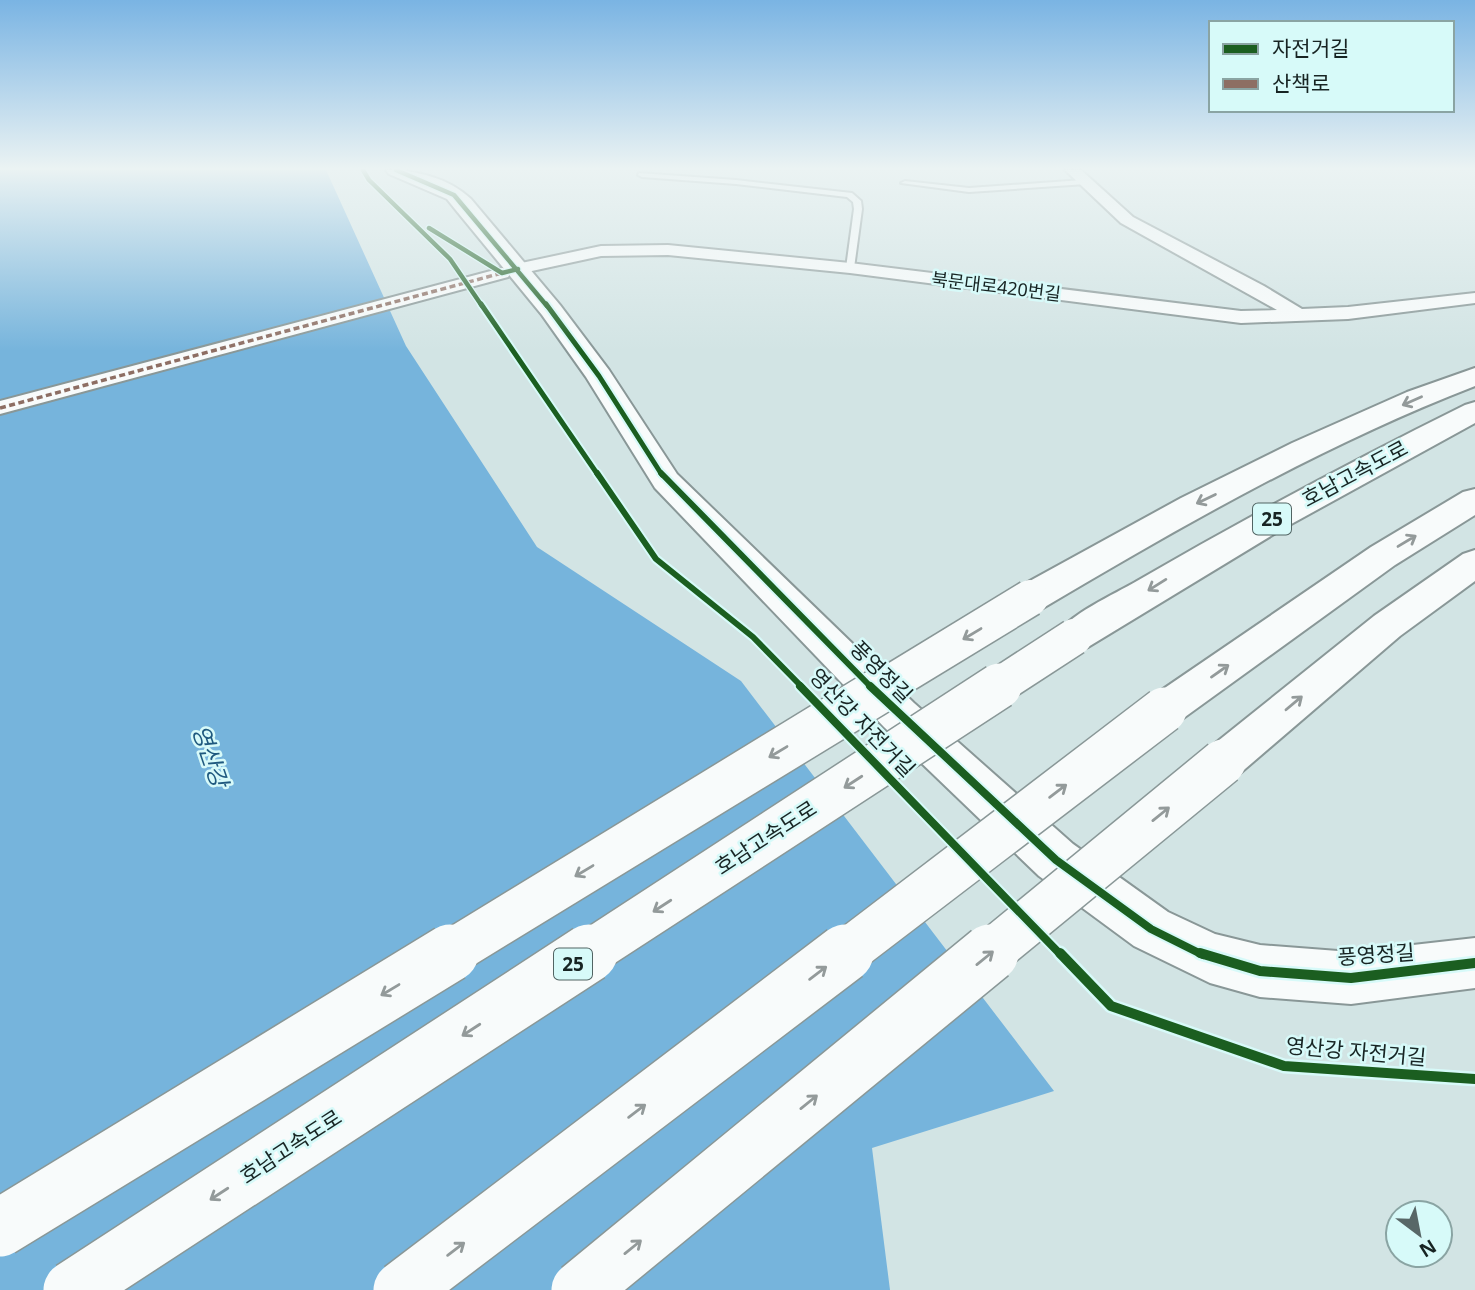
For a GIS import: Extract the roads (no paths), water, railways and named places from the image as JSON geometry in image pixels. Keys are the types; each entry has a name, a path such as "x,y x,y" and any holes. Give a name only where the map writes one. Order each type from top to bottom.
{"main road":[{"name":"풍영정길","path":"484,230 510,271 599,376 666,481 707,524 899,715 1046,851 1151,929 1210,958 1260,971 1351,978 1475,963"},
{"path":"0,1228 1030,598 1183,510 1330,437 1475,376"},
{"name":"호남고속도로","path":"72,1290 1074,637 1196,561 1374,462 1475,411"},
{"path":"402,1290 1164,710 1383,556 1475,500"},
{"path":"580,1290 1387,626 1475,563"}],"street":[{"path":"1146,230 1258,290 1300,316"},
{"name":"북문대로420번길","path":"0,408 478,279 590,253 633,249 710,253 849,268 1241,317 1300,316 1475,298"}],"lane":[{"path":"849,268 855,230"}],"water":[{"name":"영산강","path":"0,230 353,230 406,346 537,547 741,681 1054,1091 872,1148 890,1290 0,1290"}]}
